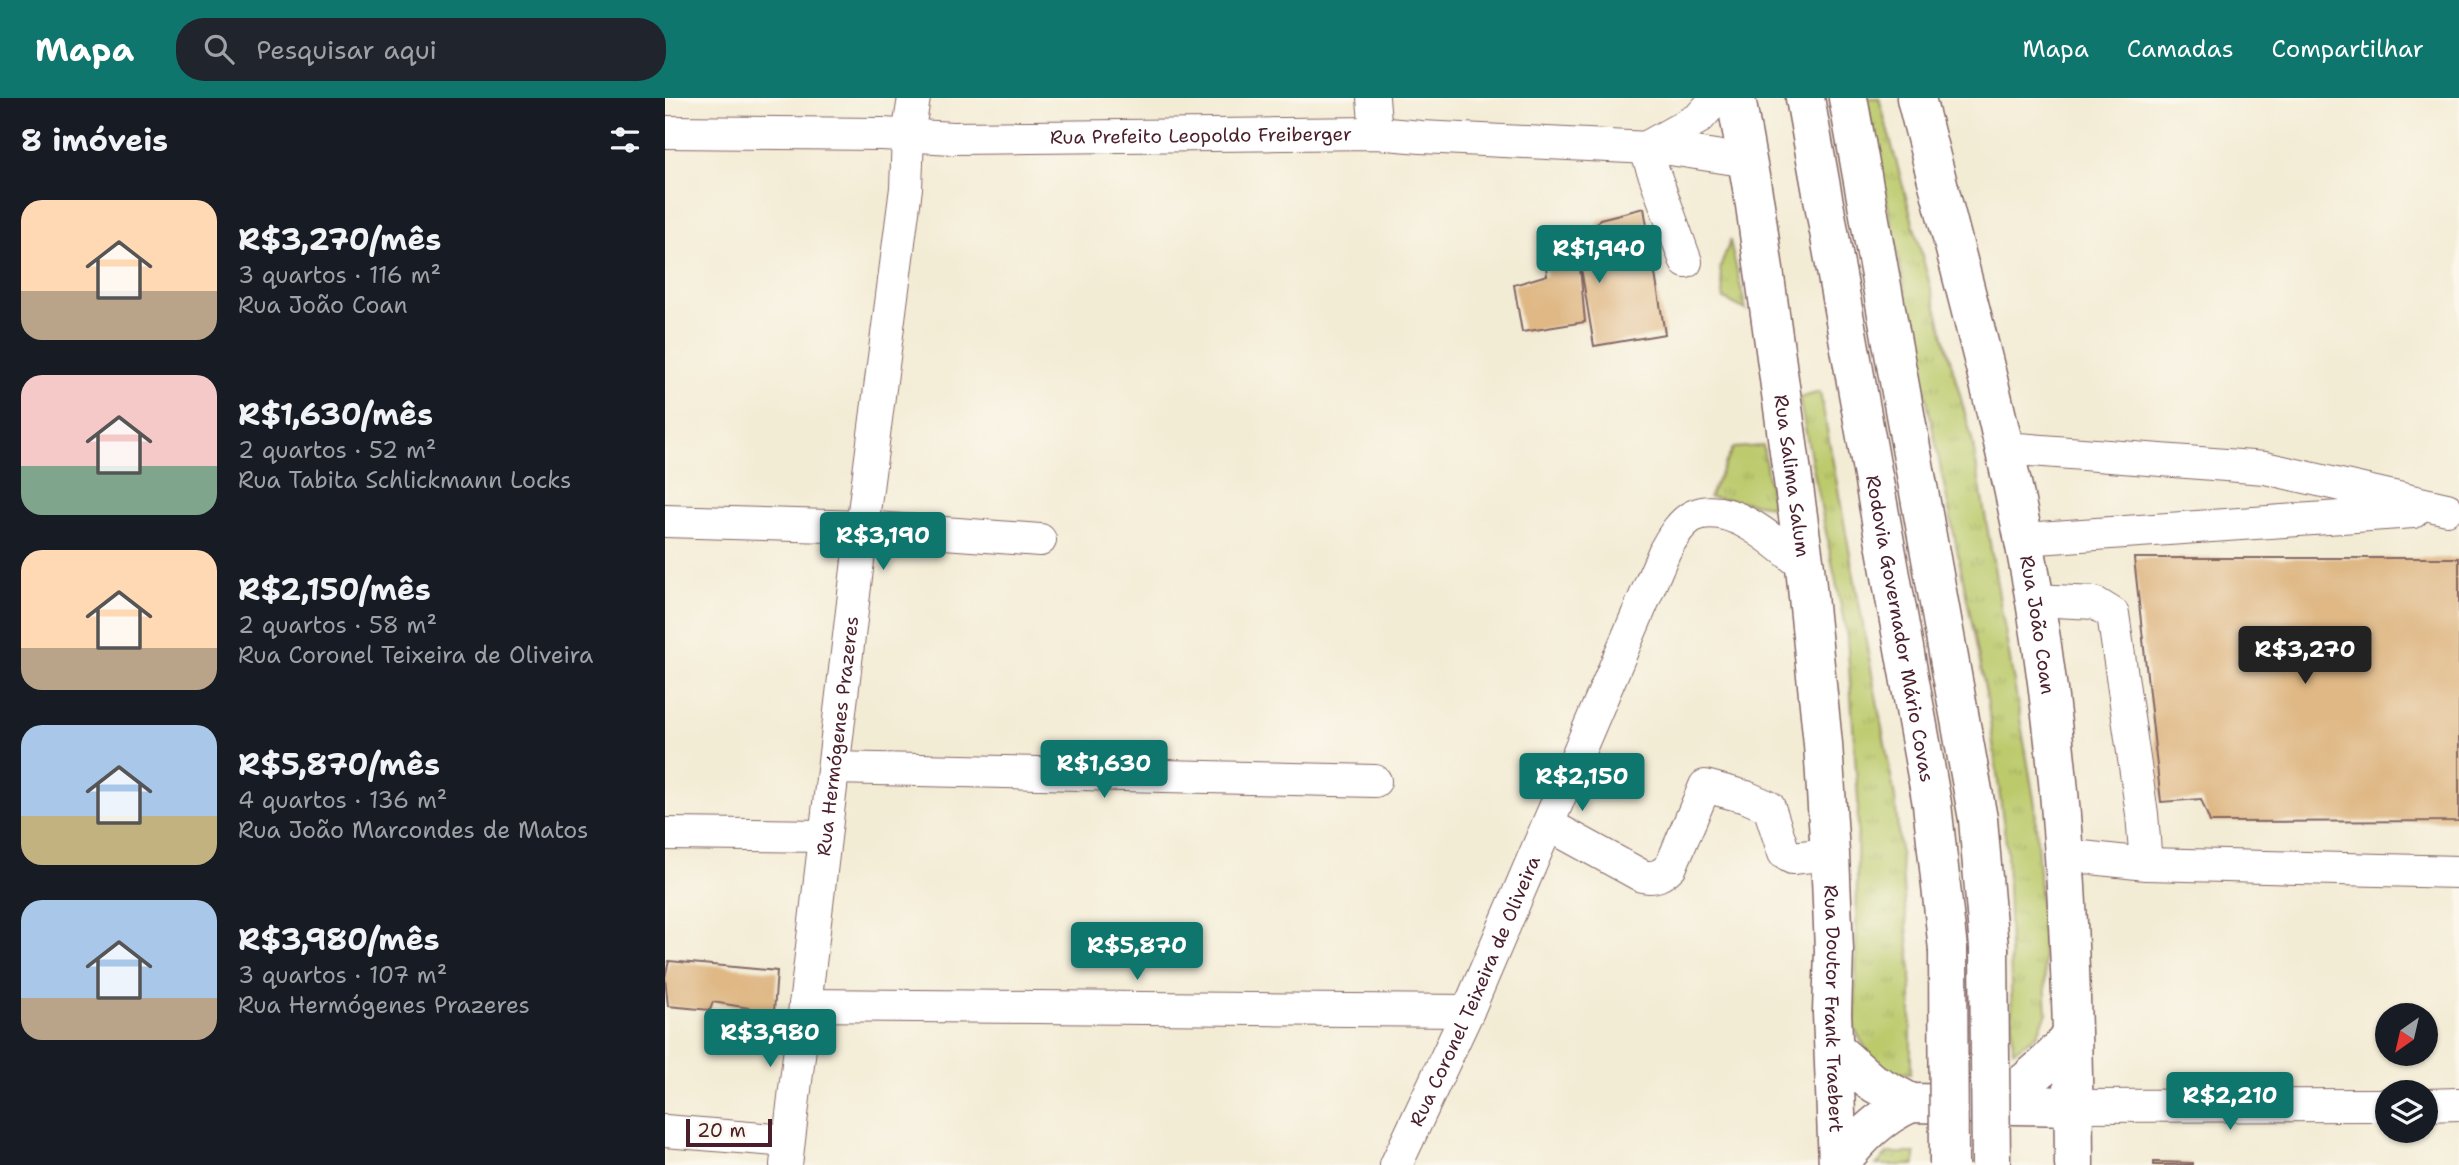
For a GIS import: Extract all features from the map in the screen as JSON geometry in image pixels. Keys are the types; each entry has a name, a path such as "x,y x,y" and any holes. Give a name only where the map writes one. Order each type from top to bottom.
{"main road":[{"name":"Rua Salima Salum","path":"1736,98 1748,161 1805,567 1831,853"},
{"name":"Rodovia Governador Mário Covas","path":"1805,98 1932,804 1948,950 1949,1165"},
{"path":"1848,98 1978,819 1989,948 1991,1165"},
{"name":"Rua João Coan","path":"1916,98 2004,448 2035,600 2057,760 2064,855 2074,1165"},
{"name":"Rua Doutor Frank Traebert","path":"1831,853 1834,950 1832,1013 1838,1165"},
{"path":"1996,1103 2044,1067 2071,1037"},
{"path":"1835,1050 1870,1081 1911,1103"},
{"path":"1838,1165 1870,1127 1911,1103 2073,1106"},
{"path":"1996,1103 2018,1112 2038,1126 2054,1143 2067,1165"}],"street":[{"name":"Rua Hermógenes Prazeres","path":"786,1153 906,188 908,136 914,98"},
{"path":"1373,98 1376,133"},
{"path":"1686,262 1645,148 1699,118 1717,98"},
{"name":"Rua Prefeito Leopoldo Freiberger","path":"665,132 981,137 1376,133 1670,149 1748,161"},
{"path":"2004,448 2265,468 2453,510"},
{"path":"2023,539 2453,510"},
{"name":"Rua Coronel Teixeira de Oliveira","path":"1396,1165 1468,1010 1659,562 1676,530 1693,516 1715,513 1737,518 1775,542 1805,567"},
{"path":"665,522 862,527 1040,540"},
{"path":"2035,600 2095,603 2113,614 2142,814 2146,864"},
{"path":"834,768 1375,781"},
{"path":"1549,825 1642,876 1652,878 1664,874 1671,866 1705,786 1746,797 1769,807 1784,853 1792,858 1831,853"},
{"path":"665,834 824,836"},
{"path":"2064,855 2146,864 2459,872"},
{"path":"805,1005 1468,1010"},
{"path":"2438,1105 2459,1104"},
{"path":"2073,1106 2375,1105"},
{"path":"665,1131 786,1153"}],"green space":[{"path":"1866,98 1879,98 1972,439 2035,805 2047,1013 2037,1035 2013,1051 2007,851 1987,698"},
{"path":"1730,241 1746,310 1724,299 1720,268"},
{"path":"1820,392 1895,798 1911,970 1911,1073 1887,1073 1874,1063 1855,1030 1858,799 1847,637 1799,398"},
{"path":"1763,446 1772,506 1709,497 1733,448"},
{"path":"1888,1153 1915,1153 1915,1165 1876,1165"}],"building":[{"path":"1644,208 1665,334 1594,346 1579,256 1585,322 1522,332 1514,285 1547,275 1544,251 1578,250 1600,219"},
{"path":"2134,558 2459,558 2459,821 2210,822 2201,799 2161,802"},
{"path":"669,961 777,971 774,1012 713,1002 710,1010 668,1006 665,977"},
{"path":"2154,1162 2193,1163 2193,1165 2154,1165"}]}
